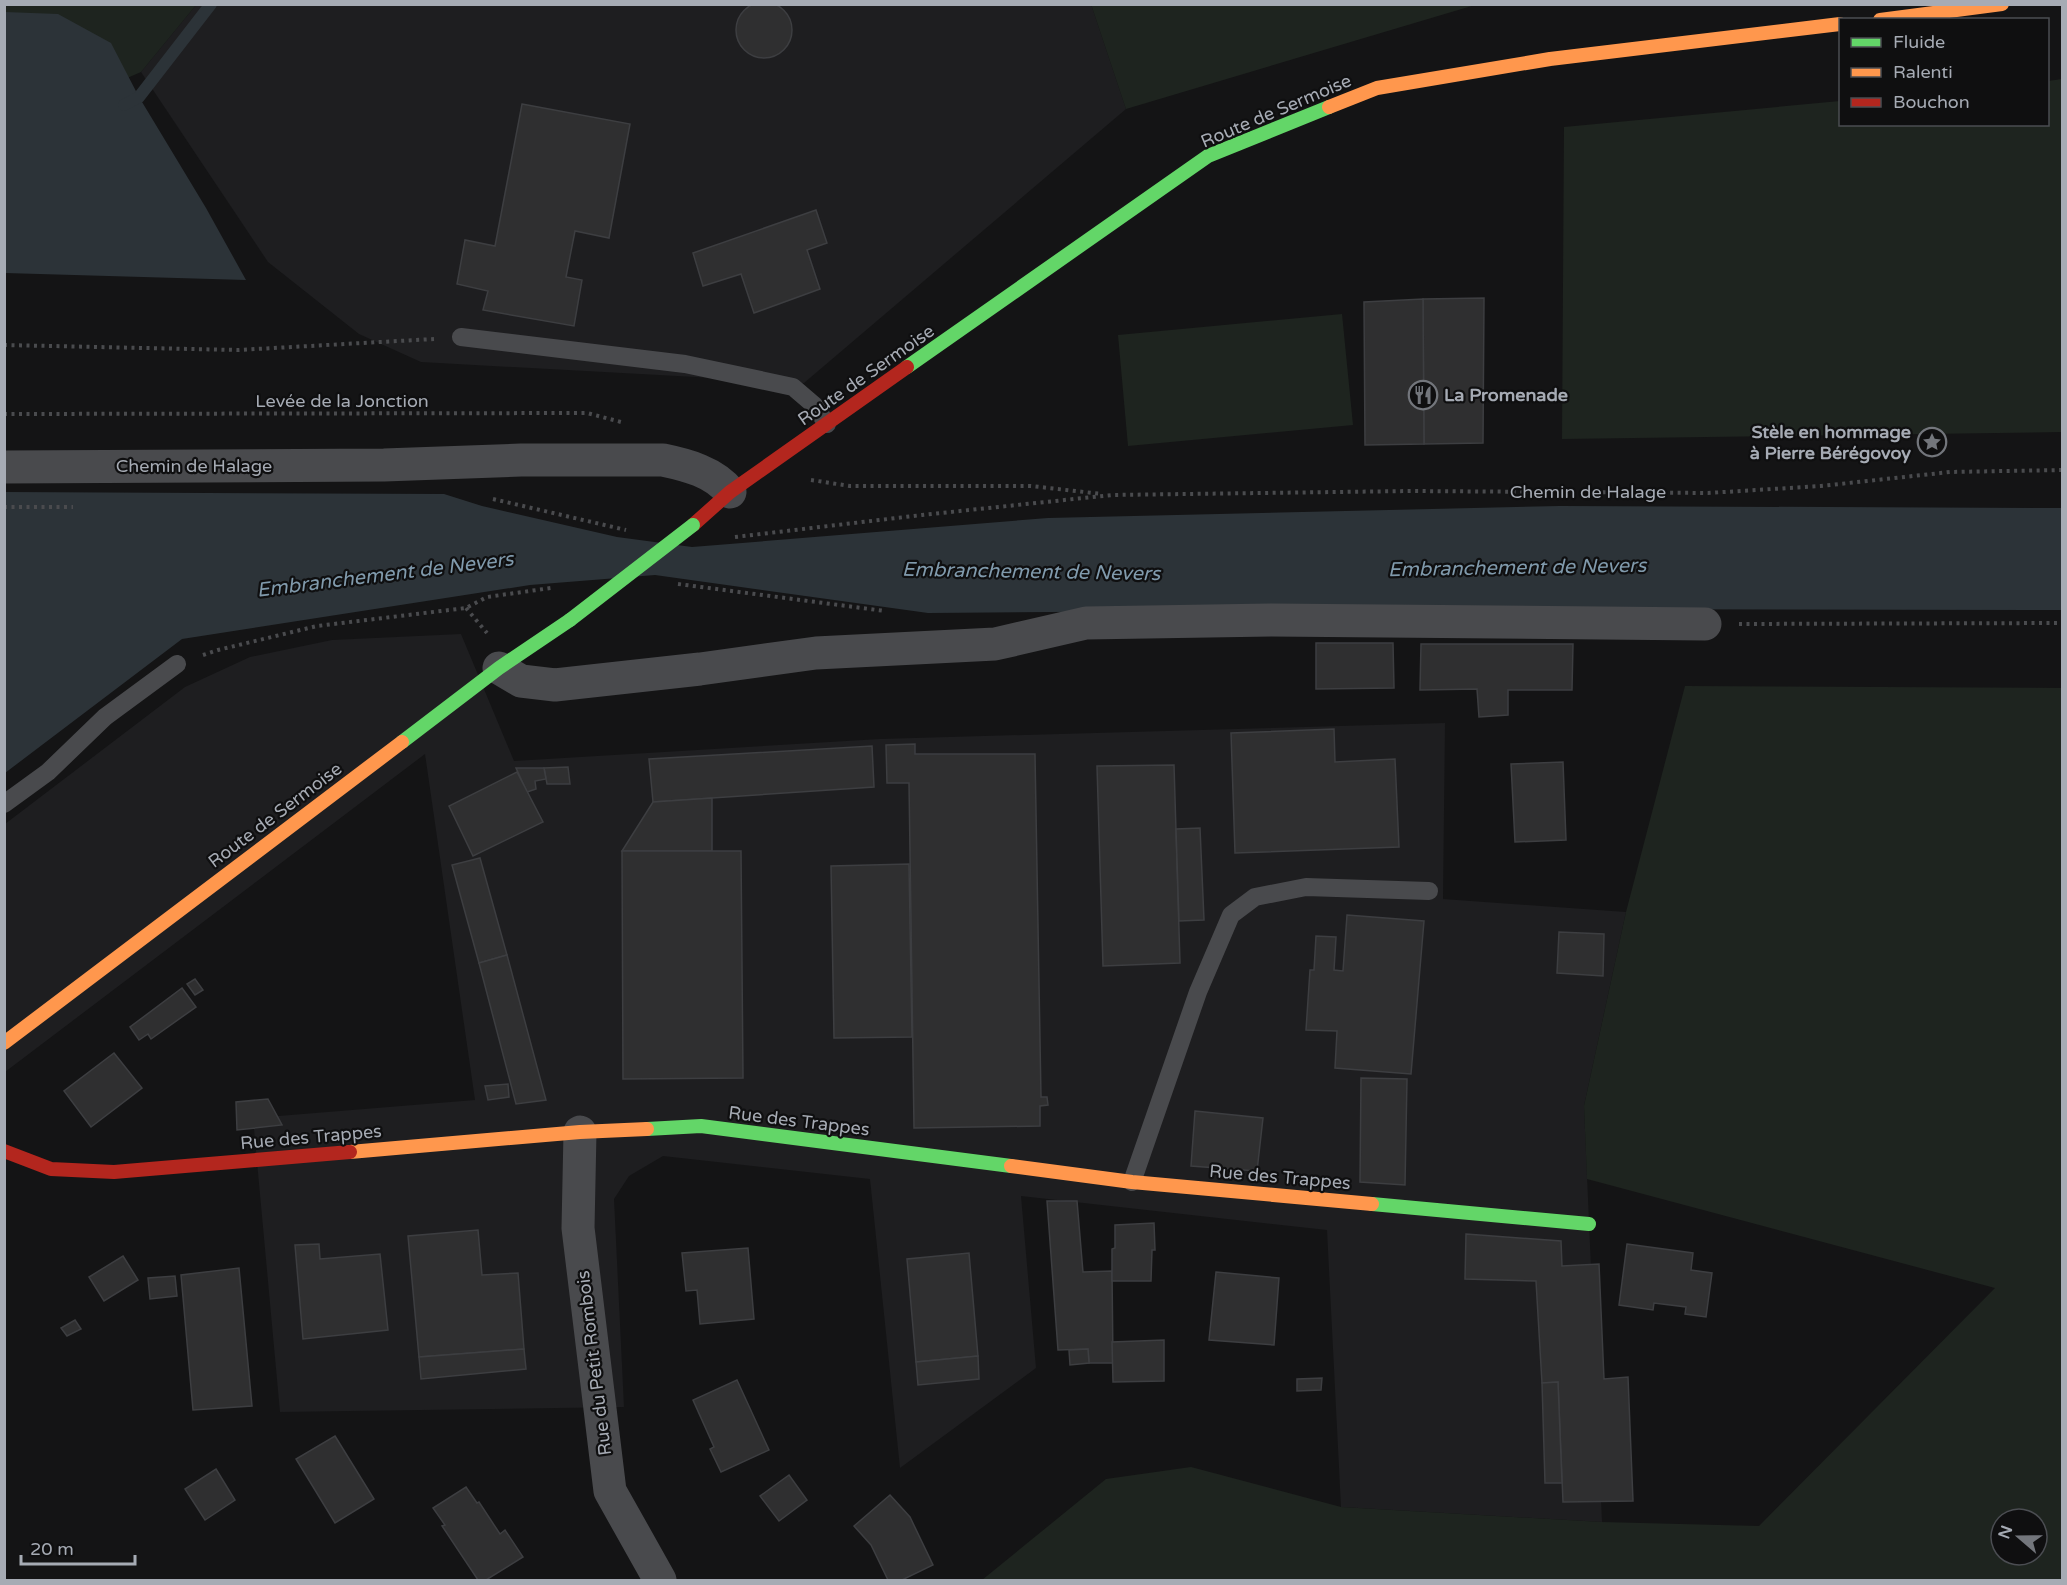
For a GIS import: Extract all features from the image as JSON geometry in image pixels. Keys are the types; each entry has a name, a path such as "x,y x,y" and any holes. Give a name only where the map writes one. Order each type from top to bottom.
{"main road":[{"path":"1895,18 2002,4"},
{"name":"Route de Sermoise","path":"4,1043 499,668 570,620 693,525 730,492 1208,156 1377,88 1550,59 1839,24"},
{"name":"Rue des Trappes","path":"4,1151 51,1169 114,1172 580,1132 701,1126 1132,1182 1589,1224"}],"street":[{"name":"Chemin de Halage","path":"4,466 384,465 521,460 663,460 686,464 721,482 730,492"},
{"path":"499,668 521,681 555,685 816,653 995,644 1086,623 1271,620 1704,624"},
{"name":"Rue du Petit Rombois","path":"580,1132 578,1228 610,1491 660,1581"}],"lane":[{"path":"461,337 685,364 793,387 814,405 827,424"},
{"path":"4,804 48,771 105,717 177,664"},
{"path":"1132,1182 1198,992 1231,915 1255,897 1306,887 1429,891"}],"path":[{"path":"4,345 238,350 461,337"},
{"name":"Levée de la Jonction","path":"4,414 587,413 621,422 646,439 663,460"},
{"name":"Chemin de Halage","path":"1112,495 1411,491 1708,493 1821,486 1950,472 2062,470"},
{"path":"810,480 850,486 1031,486 1112,495"},
{"path":"726,538 1112,495"},
{"path":"482,496 631,530"},
{"path":"4,507 73,507"},
{"path":"1704,624 2062,623"}],"shaded area":[{"path":"1091,4 1126,109 804,383 421,362 359,334 268,262 141,72 196,5"},
{"path":"1091,4 1475,4 1475,5 1126,109"},
{"path":"5,5 196,5 141,72 5,131"},
{"path":"2062,79 2062,432 1562,439 1564,127 1839,101 1839,126 2049,126 2049,81"},
{"path":"1342,314 1353,425 1128,446 1118,335"},
{"path":"461,634 514,761 880,739 1445,723 1443,899 1626,912 1584,1106 1602,1522 1341,1507 1327,1230 1021,1196 1036,1368 900,1468 870,1179 663,1156 629,1176 614,1199 624,1407 280,1412 253,1118 475,1100 425,754 5,1072 5,824 185,687 250,657 332,640"},
{"path":"1685,686 2062,688 2062,1580 982,1580 1106,1479 1191,1467 1341,1507 1602,1522 1759,1526 1995,1288 1587,1179 1584,1106 1626,912"}],"water":[{"path":"5,12 58,14 111,43 139,97 206,208 246,280 5,273"},
{"name":"Embranchement de Nevers","path":"5,492 444,494 482,506 617,537 692,547 1048,518 1560,506 2062,508 2062,610 1491,609 928,613 655,575 530,585 182,639 5,773"}],"building":[{"path":"764,2 775,4 784,10 790,19 792,30 790,41 784,50 775,56 764,58 753,56 744,50 738,41 736,30 738,19 744,10 753,4"},
{"path":"522,104 630,124 609,238 575,231 566,277 582,280 574,326 483,310 488,291 457,284 465,240 495,246"},
{"path":"816,210 827,243 807,250 820,289 754,313 741,274 703,286 693,253"},
{"path":"1484,298 1483,443 1424,444 1423,299"},
{"path":"1423,299 1424,444 1365,445 1364,302"},
{"path":"1316,643 1393,643 1394,688 1316,689"},
{"path":"1421,644 1573,644 1572,690 1508,690 1508,715 1479,717 1477,689 1420,690"},
{"path":"1334,729 1335,762 1395,759 1399,847 1235,853 1231,733"},
{"path":"915,744 915,754 1035,754 1041,1097 1047,1097 1048,1105 1040,1106 1040,1126 914,1128 909,783 887,783 886,745"},
{"path":"872,746 874,787 653,802 649,759"},
{"path":"1563,762 1566,840 1515,842 1511,764"},
{"path":"1174,765 1180,963 1103,966 1097,766"},
{"path":"568,767 570,784 547,784 544,768"},
{"path":"516,768 544,768 546,779 535,781 536,789 527,792"},
{"path":"517,772 543,822 473,856 449,806"},
{"path":"712,798 712,851 622,851 653,802"},
{"path":"1200,828 1204,920 1179,921 1176,829"},
{"path":"622,851 741,851 743,1078 623,1079"},
{"path":"480,858 507,955 479,963 452,865"},
{"path":"909,864 912,1037 834,1038 831,866"},
{"path":"1347,915 1424,921 1411,1074 1335,1068 1337,1031 1306,1030 1310,970 1314,970 1316,936 1336,937 1334,970 1343,971"},
{"path":"1559,932 1604,934 1603,976 1557,973"},
{"path":"507,955 546,1100 516,1104 479,963"},
{"path":"195,979 203,990 195,995 187,984"},
{"path":"182,988 196,1007 151,1039 148,1034 139,1040 130,1027"},
{"path":"114,1053 142,1088 91,1127 64,1091"},
{"path":"1361,1078 1407,1079 1405,1185 1360,1182"},
{"path":"508,1084 509,1097 488,1100 485,1086"},
{"path":"268,1099 282,1125 237,1130 236,1102"},
{"path":"1195,1111 1263,1118 1257,1171 1191,1166"},
{"path":"1047,1201 1077,1201 1083,1272 1112,1271 1113,1363 1089,1363 1088,1349 1058,1350"},
{"path":"1154,1223 1155,1250 1152,1250 1151,1281 1112,1281 1115,1225"},
{"path":"478,1230 482,1275 518,1273 524,1349 419,1357 408,1236"},
{"path":"1466,1234 1561,1241 1562,1266 1599,1264 1604,1379 1628,1377 1633,1501 1563,1502 1558,1382 1542,1383 1536,1281 1465,1279"},
{"path":"319,1244 320,1259 380,1254 388,1330 303,1339 295,1245"},
{"path":"1627,1244 1693,1253 1691,1270 1712,1273 1706,1317 1685,1314 1686,1307 1654,1303 1653,1310 1619,1305"},
{"path":"748,1248 754,1319 700,1324 697,1290 686,1291 682,1253"},
{"path":"969,1253 978,1356 916,1362 907,1259"},
{"path":"123,1256 138,1280 104,1301 89,1277"},
{"path":"239,1268 252,1406 193,1410 181,1275"},
{"path":"1216,1272 1279,1278 1274,1345 1209,1340"},
{"path":"175,1276 177,1296 150,1299 148,1278"},
{"path":"75,1320 81,1329 67,1336 61,1328"},
{"path":"1164,1340 1164,1381 1113,1382 1112,1342"},
{"path":"524,1349 526,1369 421,1379 419,1357"},
{"path":"1088,1349 1089,1363 1070,1365 1069,1350"},
{"path":"978,1356 979,1379 918,1385 916,1362"},
{"path":"1322,1378 1321,1390 1297,1391 1297,1379"},
{"path":"737,1380 769,1450 721,1472 710,1449 714,1447 693,1400"},
{"path":"1558,1382 1562,1483 1545,1483 1542,1383"},
{"path":"335,1436 374,1499 335,1523 296,1459"},
{"path":"216,1469 235,1500 205,1520 185,1489"},
{"path":"789,1475 807,1500 779,1521 760,1496"},
{"path":"466,1487 500,1534 505,1530 523,1557 486,1580 478,1580 442,1526 445,1525 433,1508"},
{"path":"890,1495 910,1517 933,1565 902,1580 888,1580 871,1545 854,1526"}],"waterway":[{"path":"124,105 139,97 211,4"}],"traffic: fast":[{"path":"907,367 1208,156 1329,107"},
{"path":"570,620 693,525"},
{"path":"402,742 499,668 570,620"},
{"path":"647,1129 701,1126 1011,1166"},
{"path":"1372,1204 1589,1224"}],"traffic: slow":[{"path":"1895,18 2002,4"},
{"path":"1329,107 1377,88 1550,59 1839,24"},
{"path":"4,1043 402,742"},
{"path":"350,1152 580,1132 647,1129"},
{"path":"1011,1166 1132,1182 1372,1204"}],"traffic: jam":[{"path":"693,525 730,492 907,367"},
{"path":"4,1151 51,1169 114,1172 350,1152"}],"place":[{"name":"La Promenade","path":"1423,395"},
{"name":"Stèle en hommage à Pierre Bérégovoy","path":"1932,442"}]}
